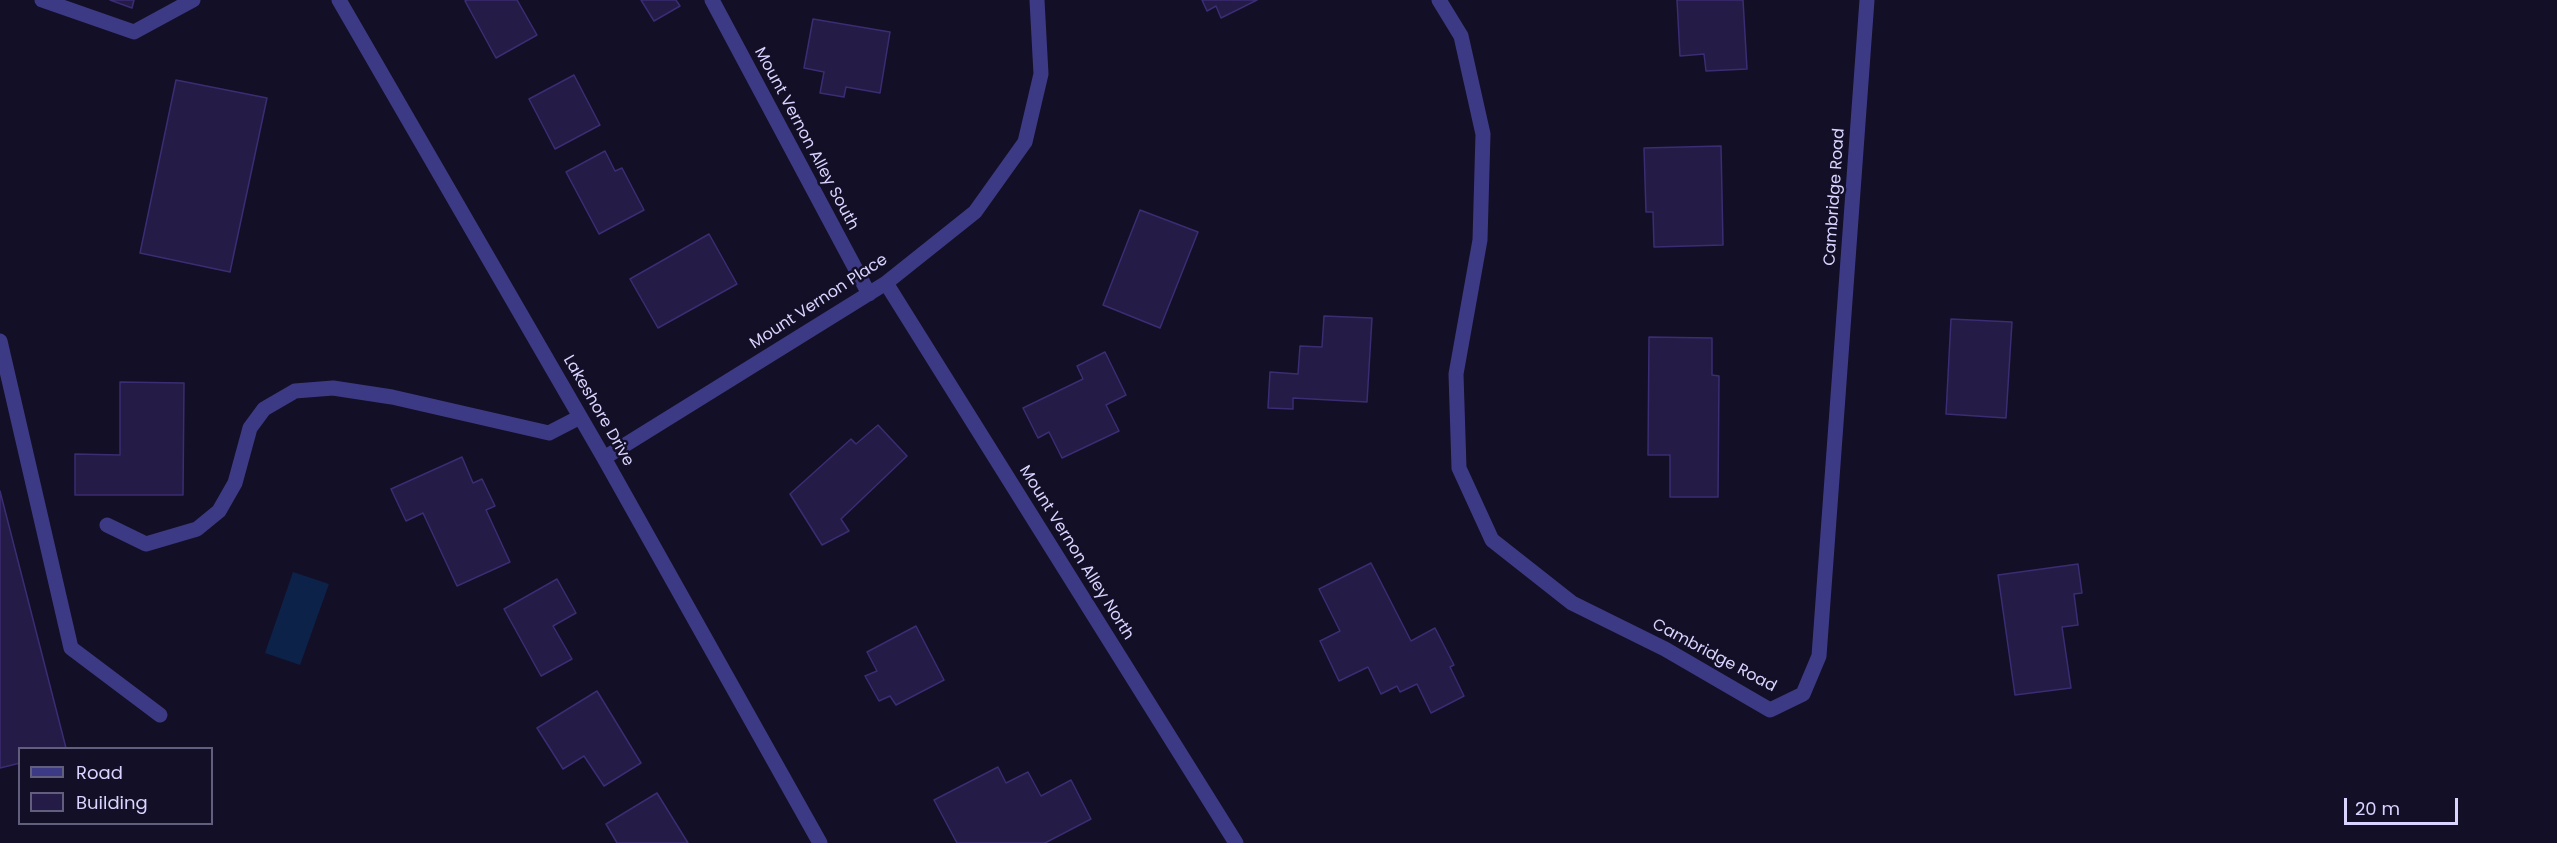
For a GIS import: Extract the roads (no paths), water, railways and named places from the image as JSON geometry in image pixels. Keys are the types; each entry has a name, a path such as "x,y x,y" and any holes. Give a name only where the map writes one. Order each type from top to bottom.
{"street":[{"path":"42,0 134,32 193,0"},
{"name":"Lakeshore Drive","path":"339,0 604,458 816,842"},
{"name":"Mount Vernon Alley South","path":"712,0 869,294"},
{"name":"Mount Vernon Place","path":"604,458 886,283 975,212 1025,142 1041,74 1037,0"},
{"name":"Cambridge Road","path":"1438,0 1461,36 1483,134 1480,240 1456,374 1459,468 1492,540 1572,603 1665,649 1770,710 1803,694 1819,656 1867,0"},
{"name":"Mount Vernon Alley North","path":"886,283 1236,843"},
{"path":"0,342 71,648 160,715"},
{"path":"107,525 146,544 197,529 219,511 235,483 250,428 264,409 295,391 333,388 392,397 549,432 580,417"}],"water":[{"path":"293,572 329,584 300,665 265,653"}]}
